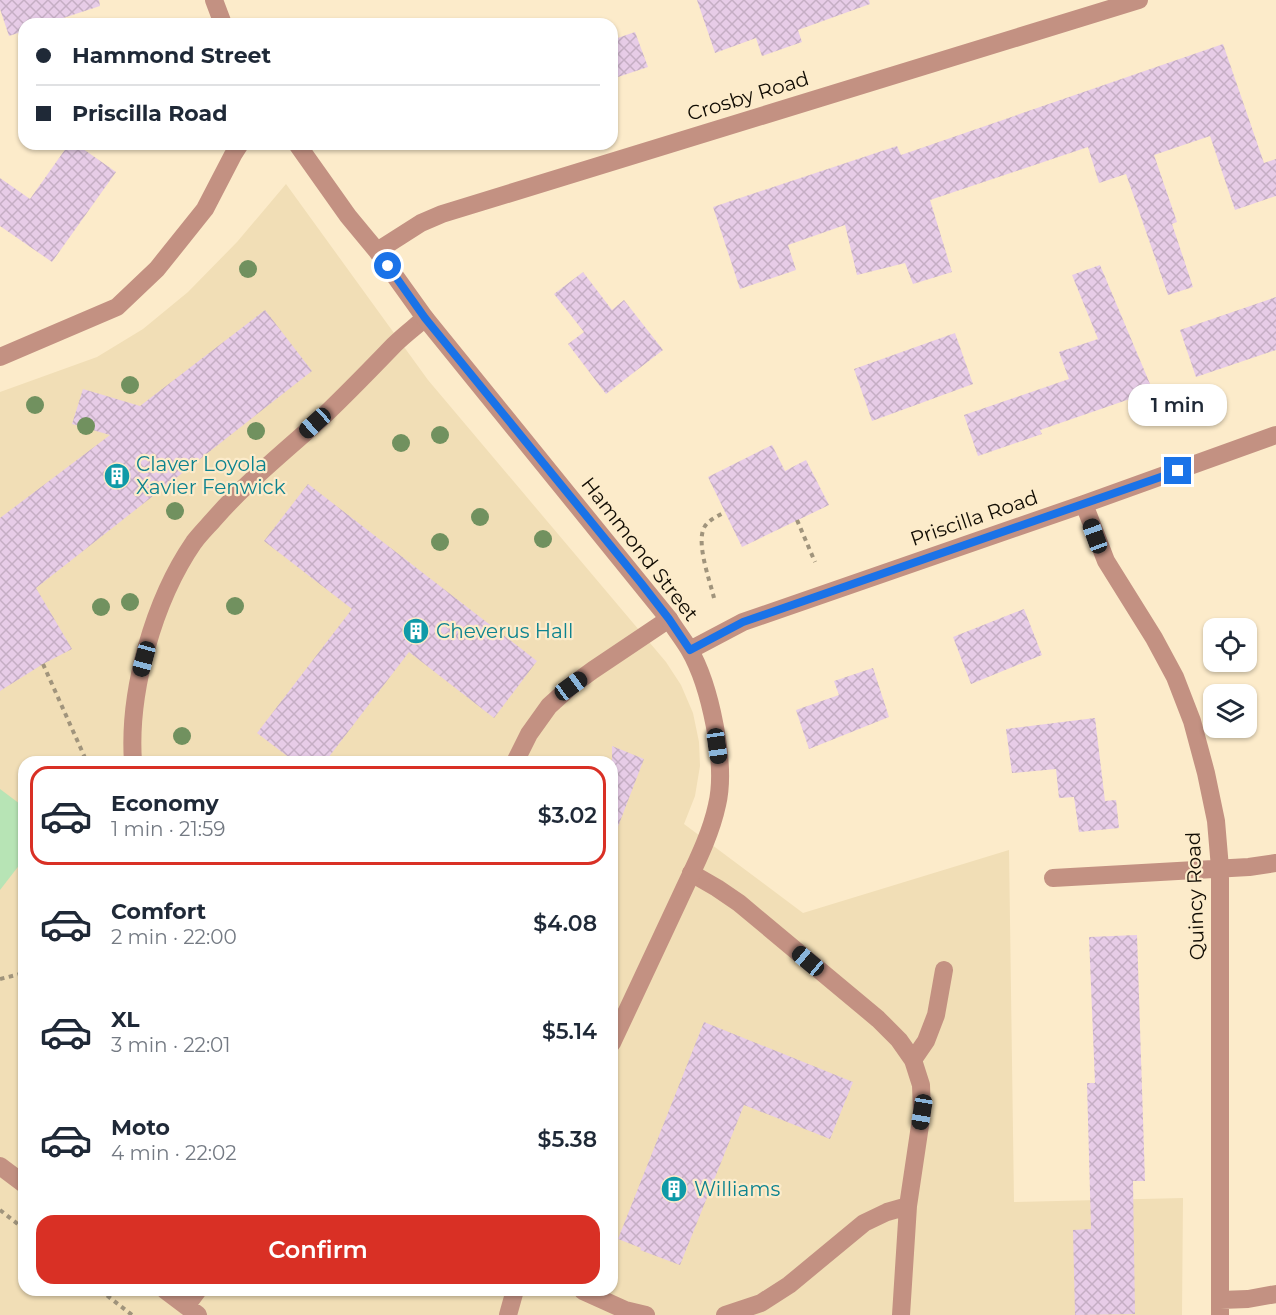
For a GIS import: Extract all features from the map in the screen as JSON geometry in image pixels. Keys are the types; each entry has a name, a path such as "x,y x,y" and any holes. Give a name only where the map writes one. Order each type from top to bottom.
{"street":[{"path":"214,0 221,18"},
{"name":"Crosby Road","path":"377,251 421,223 442,214 1139,0"},
{"path":"0,357 117,307 158,269 205,209 236,150"},
{"name":"Hammond Street","path":"301,150 425,318 669,619 690,650 704,686 715,727 720,766 718,804 691,873 618,1030"},
{"path":"133,756 134,712 140,675 153,626 172,579 195,542 253,478 315,423 396,343 425,318"},
{"name":"Priscilla Road","path":"690,650 743,622 1276,435"},
{"name":"Quincy Road","path":"1084,504 1106,561 1154,638 1175,677 1192,721 1216,821 1220,868 1220,1307"},
{"path":"517,756 529,734 549,706 571,686 669,619"},
{"path":"1053,878 1249,867 1276,862"},
{"path":"691,873 739,903 878,1019 899,1040 913,1060 921,1084 922,1112 908,1206 901,1315"},
{"path":"913,1060 926,1041 936,1015 944,970"},
{"path":"0,1166 18,1180"},
{"path":"725,1315 761,1303 789,1285 864,1223 886,1212 908,1206"},
{"path":"1220,1307 1276,1294"},
{"path":"173,1296 192,1311 196,1296"},
{"path":"508,1315 513,1296"},
{"path":"596,1296 625,1310 646,1315"}],"path":[{"path":"714,598 701,538 704,528 725,512"},
{"path":"797,520 815,562"},
{"path":"43,664 86,756"},
{"path":"0,979 18,975"},
{"path":"0,1210 18,1224"},
{"path":"108,1296 132,1315"}],"shaded area":[{"path":"286,184 428,380 666,662 681,685 693,713 699,742 700,766 695,796 684,824 803,913 1009,850 1014,1202 1183,1198 1182,1315 0,1315 0,392 97,357 143,329 188,292 237,242"}],"green space":[{"path":"0,789 18,802 18,867 0,890"}],"building":[{"path":"0,0 99,0 100,6 63,18 18,18 18,33 9,36 0,9"},
{"path":"697,0 869,0 870,4 798,30 802,42 762,56 756,38 715,53"},
{"path":"635,32 648,67 618,77 618,38"},
{"path":"1223,44 1264,163 1276,159 1276,196 1235,210 1210,136 1154,155 1177,222 1172,224 1193,287 1168,295 1126,174 1099,183 1088,147 930,200 952,272 913,284 905,263 857,275 845,225 788,245 796,270 740,289 713,207 897,146 901,155"},
{"path":"65,150 85,150 116,172 52,262 0,226 0,178 30,199"},
{"path":"1100,265 1153,391 1040,430 1042,434 978,456 964,415 1069,379 1059,352 1098,339 1072,275"},
{"path":"583,272 612,310 624,300 663,350 606,394 568,344 584,332 554,294"},
{"path":"1276,297 1276,350 1196,377 1180,330"},
{"name":"Claver Loyola Xavier Fenwick","path":"265,310 312,371 36,588 72,649 0,691 0,518 110,435 72,424 83,389 140,406"},
{"path":"955,333 973,384 872,421 854,369"},
{"path":"772,445 785,471 806,460 829,505 742,547 708,477"},
{"name":"Cheverus Hall","path":"308,484 537,661 494,718 409,652 330,756 287,756 257,733 352,609 264,541"},
{"path":"1024,609 1042,655 971,684 953,637"},
{"path":"873,668 889,717 809,749 796,710 839,695 834,681"},
{"path":"1095,718 1105,801 1116,800 1119,828 1079,832 1074,797 1059,798 1056,769 1012,773 1006,729"},
{"path":"612,746 644,759 618,827 618,756 612,756"},
{"path":"1137,935 1145,1181 1133,1181 1135,1314 1075,1315 1073,1230 1091,1229 1087,1083 1095,1083 1089,937"},
{"name":"Williams","path":"704,1022 853,1082 830,1139 744,1105 680,1265 618,1239"}],"place":[{"name":"Claver Loyola Xavier Fenwick","path":"117,476"},
{"name":"Cheverus Hall","path":"416,631"},
{"name":"Williams","path":"674,1189"}],"route":[{"path":"388,266 425,318 641,583 690,650 743,622 1178,471"}]}
